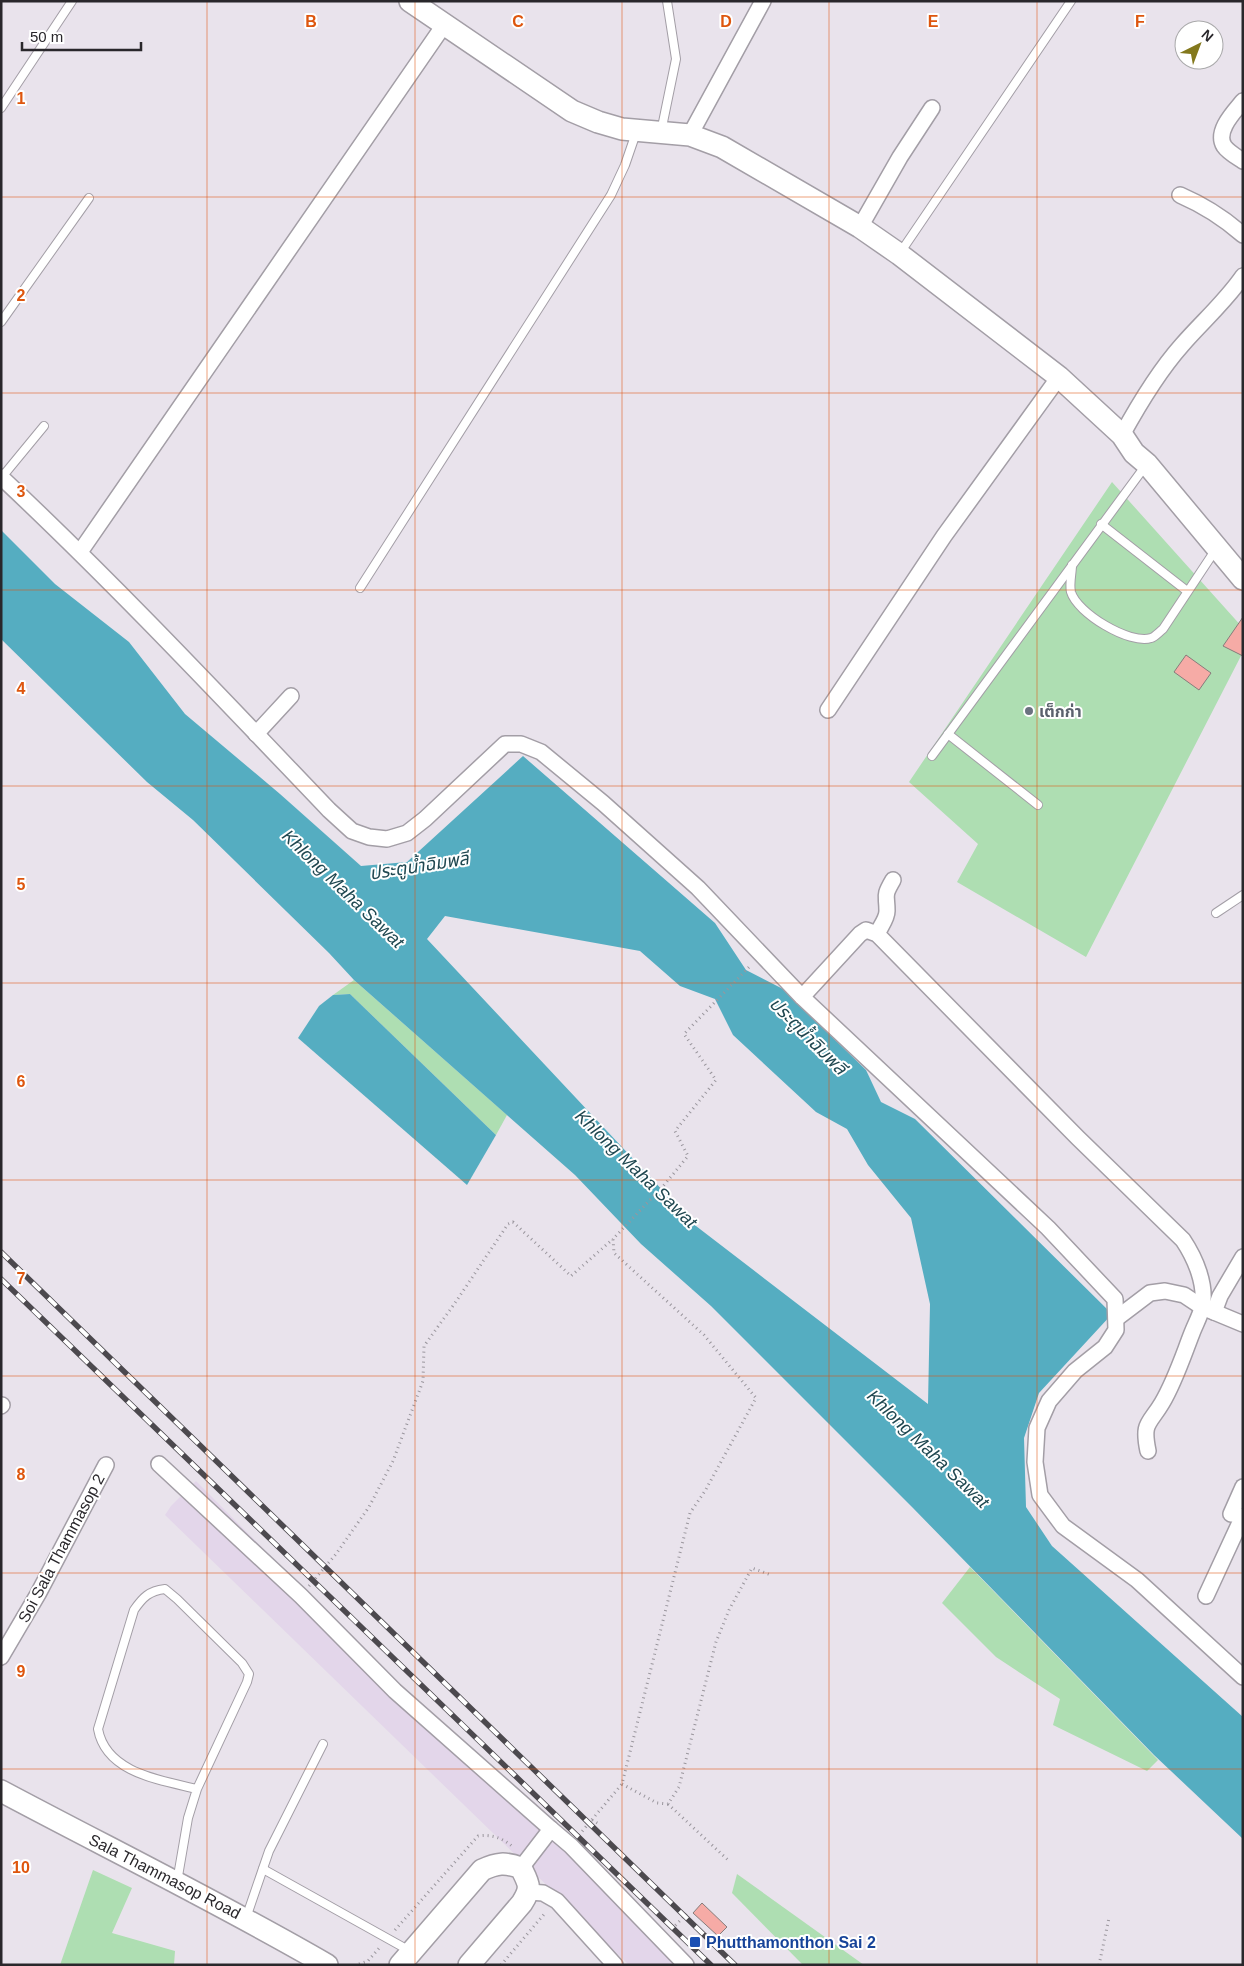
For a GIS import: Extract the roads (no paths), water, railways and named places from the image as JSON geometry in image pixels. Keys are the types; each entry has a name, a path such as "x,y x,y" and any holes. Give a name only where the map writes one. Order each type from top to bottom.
{"street":[{"path":"410,1 572,110 598,122 636,131 690,135 722,146 860,227 899,254 1059,377 1122,435 1134,453 1147,464 1243,579"},
{"path":"690,135 763,1"},
{"path":"80,552 444,25"},
{"path":"1243,101 1222,131 1222,140 1225,148 1243,161"},
{"path":"860,227 900,157 932,108"},
{"path":"1180,195 1193,200 1225,220 1243,236"},
{"path":"1122,435 1149,388 1181,346 1209,317 1243,276"},
{"path":"828,710 944,536 1059,377"},
{"path":"1,477 80,552 199,672 329,810 352,831 368,837 387,839 406,833 425,819 505,744 521,744 541,752 603,803 698,888 802,997 1048,1228 1115,1299 1116,1330 1105,1346 1076,1370 1049,1401 1036,1428 1035,1462 1040,1495 1063,1526 1137,1580 1243,1677"},
{"path":"256,734 291,696"},
{"path":"877,934 885,918 887,911 885,897 893,880"},
{"path":"802,997 860,934 866,930 877,934 1052,1112 1183,1240 1193,1254 1200,1271 1208,1310"},
{"path":"1148,1451 1144,1434 1149,1419 1162,1403 1208,1310 1220,1296 1243,1257"},
{"path":"1117,1318 1150,1293 1165,1291 1184,1295 1208,1310 1243,1324"},
{"path":"159,1464 301,1596 395,1691 571,1846 686,1965"},
{"name":"Soi Sala Thammasop 2","path":"1,1657 38,1594 106,1465"},
{"path":"1206,1596 1237,1515 1243,1486"},
{"name":"Sala Thammasop Road","path":"1,1791 176,1884 246,1918 327,1965"},
{"path":"520,1868 551,1830"},
{"path":"406,1958 482,1870 496,1863 507,1863 520,1868 528,1882 529,1892 522,1904 469,1965"},
{"path":"529,1892 544,1892 558,1901 616,1965"}],"lane":[{"path":"1,108 72,1"},
{"path":"661,132 676,59 667,1"},
{"path":"899,254 1071,1"},
{"path":"360,588 611,195 625,165 636,131"},
{"path":"1,322 89,198"},
{"path":"1,477 44,426"},
{"path":"932,756 1147,464"},
{"path":"1102,524 1187,591"},
{"path":"1072,565 1071,592 1084,610 1107,628 1139,639 1151,638 1163,629 1216,548"},
{"path":"948,734 1038,805"},
{"path":"1216,914 1243,895"},
{"path":"176,1884 188,1818 197,1789 249,1674 242,1662 177,1599 165,1590 153,1591 143,1598 134,1610 98,1728 101,1742 110,1756 142,1776 197,1789"},
{"path":"246,1918 269,1851 323,1744"},
{"path":"263,1869 406,1958"}],"water":[{"path":"1,530 55,584 129,642 185,714 280,794 361,866 407,862 523,756 715,923 746,970 783,989 866,1070 881,1102 915,1119 1112,1314 1039,1393 1024,1438 1026,1507 1052,1546 1243,1717 1243,1839 1154,1755 913,1508 711,1306 641,1244 575,1175 354,980 329,953 193,820 147,782 1,639","holes":["445,916 640,951 680,986 715,999 733,1035 816,1112 847,1129 868,1165 911,1218 930,1304 928,1404 696,1226 427,939"]},
{"path":"350,994 496,1135 467,1185 298,1038 319,1006 333,995"}],"railway":[{"path":"1,1252 735,1965"},
{"path":"1,1279 711,1965"}],"place":[{"name":"เต็กก่า","path":"1029,711"},
{"name":"Phutthamonthon Sai 2","path":"695,1942"}],"water label":[{"name":"ประตูน้ำฉิมพลี","path":"419,866"},
{"name":"Khlong Maha Sawat","path":"343,889"},
{"name":"ประตูน้ำฉิมพลี","path":"808,1036"},
{"name":"Khlong Maha Sawat","path":"636,1169"},
{"name":"Khlong Maha Sawat","path":"928,1449"}]}
